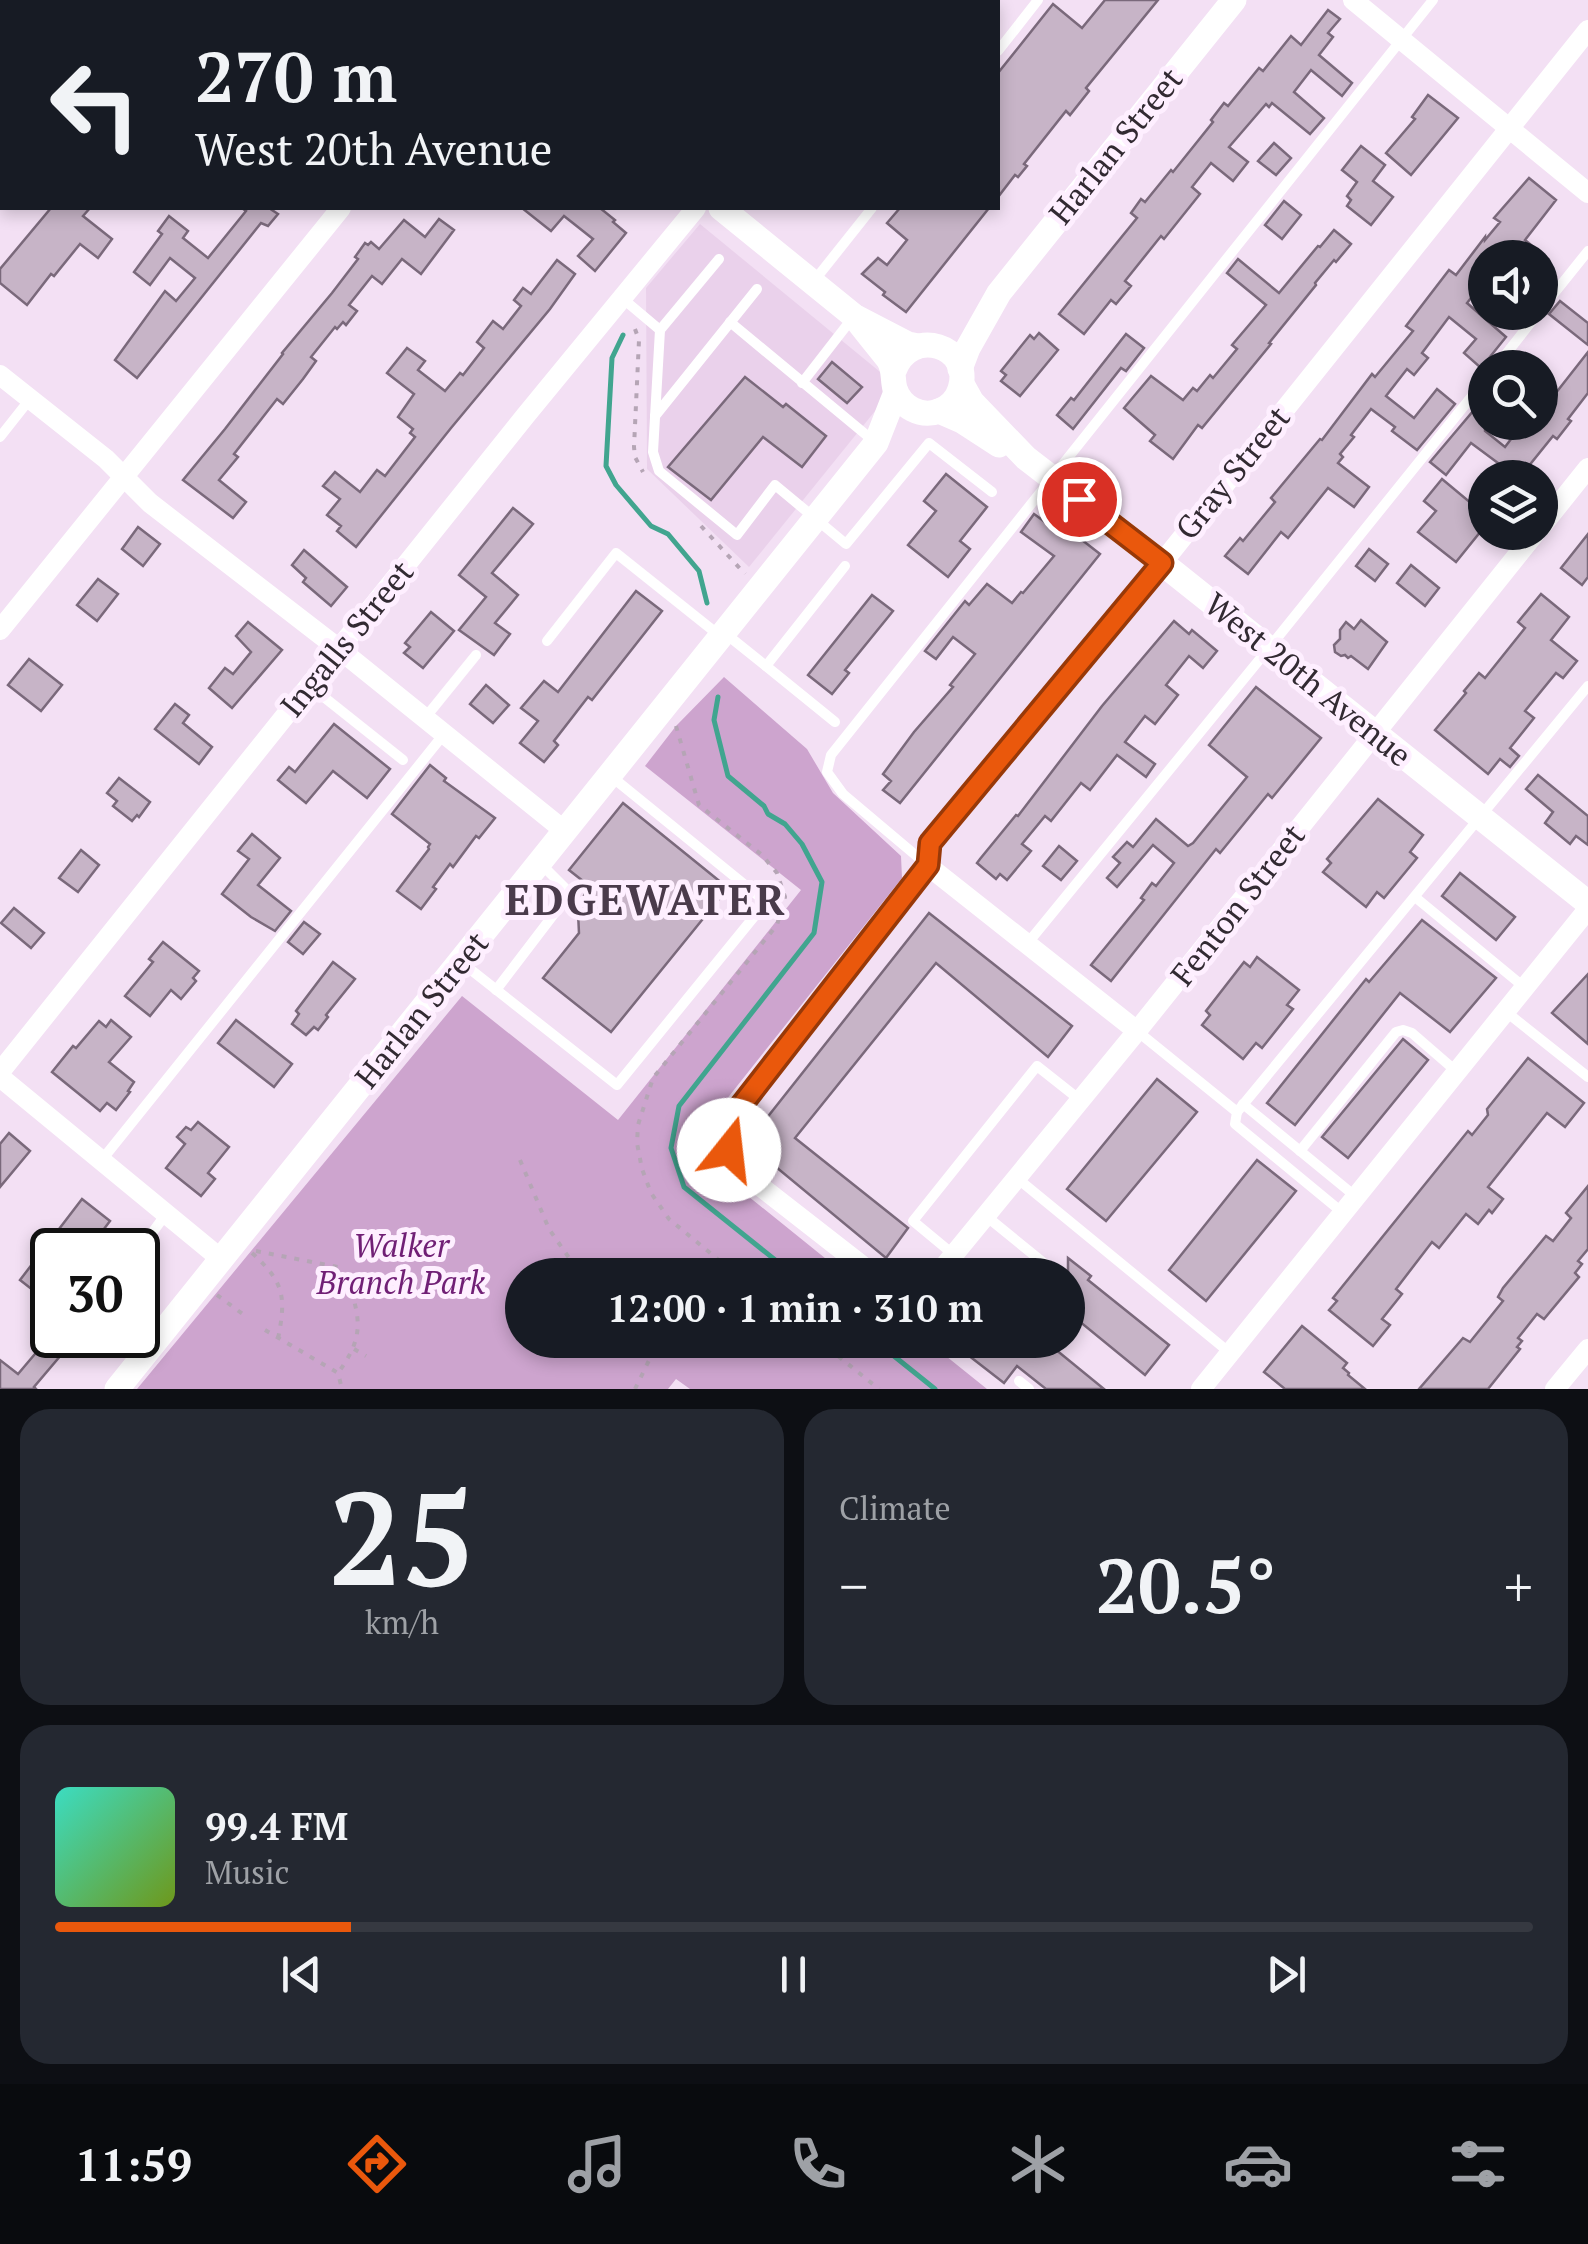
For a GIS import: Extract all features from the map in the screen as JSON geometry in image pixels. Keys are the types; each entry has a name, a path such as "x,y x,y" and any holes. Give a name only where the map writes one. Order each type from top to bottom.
{"street":[{"name":"Harlan Street","path":"961,377 968,348 999,293 1234,0"},
{"path":"1353,0 1588,193"},
{"name":"Gray Street","path":"852,1258 742,1172 729,1150 726,1125 928,865 930,843 1162,563 1588,30"},
{"path":"0,630 338,210"},
{"name":"Ingalls Street","path":"0,1075 694,210"},
{"path":"723,210 854,316 888,359 905,404 932,412 954,401 961,377 951,353 908,344 854,316"},
{"name":"Harlan Street","path":"926,346 953,334 999,293"},
{"path":"895,382 902,356 926,346"},
{"name":"West 20th Avenue","path":"961,377 972,402 1026,458 1270,648 1588,906"},
{"path":"2,381 106,459 150,504 339,648 566,832"},
{"name":"Harlan Street","path":"117,1389 876,443 895,382"},
{"name":"Harlan Street","path":"876,443 932,412"},
{"name":"West 20th Avenue","path":"932,412 962,421 1026,458"},
{"name":"Fenton Street","path":"1558,505 1588,468"},
{"name":"Fenton Street","path":"951,1258 1522,550"},
{"path":"928,865 1137,1031"},
{"path":"1209,1386 1230,1353 1588,906"},
{"path":"0,1075 221,1259"},
{"path":"1555,1389 1588,1348"}],"lane":[{"path":"1000,48 1038,0"},
{"path":"928,865 843,794 827,772 831,755 1433,0"},
{"path":"813,282 870,210"},
{"path":"1558,288 1588,251"},
{"path":"719,258 660,330 653,452 659,471 736,535 775,485 846,544 929,443 992,492"},
{"path":"655,416 757,288"},
{"path":"621,298 660,330"},
{"path":"802,382 854,316"},
{"path":"730,322 876,443"},
{"path":"1509,350 1525,330"},
{"path":"0,438 30,399"},
{"path":"1027,944 1468,401"},
{"path":"547,641 616,554 835,722"},
{"path":"766,666 845,566"},
{"path":"425,718 476,655"},
{"path":"310,686 403,760"},
{"path":"1350,1205 1235,1124 1240,1108 1588,686"},
{"path":"101,1161 444,734"},
{"path":"460,962 617,1085 766,902 610,776"},
{"path":"496,990 570,893 540,863"},
{"path":"1415,897 1524,988"},
{"path":"1506,1011 1588,1077"},
{"path":"1137,1031 1300,1151 1350,1205"},
{"path":"1300,1151 1396,1032 1412,1033 1457,1072"},
{"path":"954,1254 913,1221 1037,1066 1080,1101"},
{"path":"1017,1178 1230,1353"},
{"path":"156,1228 166,1214"},
{"path":"986,1216 1038,1258"},
{"path":"1019,1381 1029,1389"}],"path":[{"path":"676,726 699,804 762,854 777,873 785,897 777,925 652,1078 638,1125 637,1143 651,1193 669,1219 716,1258"},
{"path":"520,1160 550,1229 570,1258"},
{"path":"278,1339 282,1293 248,1250 338,1267 337,1287 352,1294 359,1315 354,1349 338,1373"},
{"path":"214,1292 248,1318"},
{"path":"265,1330 338,1373 342,1389"},
{"path":"354,1349 366,1356"},
{"path":"635,1389 650,1358"},
{"path":"840,1358 879,1389"}],"shaded area":[{"path":"700,224 896,385 749,567 647,469 646,288"}],"green space":[{"name":"Walker Branch Park","path":"724,677 807,749 833,793 901,856 902,878 707,1124 702,1159 825,1258 505,1258 505,1358 948,1358 987,1389 690,1389 676,1379 668,1389 137,1389 462,996 618,1120 801,890 645,766 676,726"}],"building":[{"path":"1105,0 1158,0 1086,88 1089,91 1070,115 1066,111 1024,164 1027,166 1000,194 1000,70 1053,4 1082,28"},
{"path":"1328,10 1340,19 1328,33 1333,37 1319,55 1352,83 1342,96 1311,70 1294,92 1324,118 1310,134 1272,103 1269,107 1266,104 1229,147 1248,162 1233,181 1211,163 1192,187 1200,194 1125,281 1131,286 1116,304 1111,300 1084,334 1059,314 1137,218 1131,213 1141,199 1145,202 1173,172 1224,103 1228,106 1259,68 1263,71 1291,36 1301,45"},
{"path":"1428,95 1458,118 1411,175 1386,153 1415,119 1412,117"},
{"path":"1274,143 1291,158 1276,175 1258,161"},
{"path":"1361,146 1385,165 1373,181 1393,197 1371,225 1347,206 1351,200 1347,196 1357,182 1342,170"},
{"path":"1529,178 1556,200 1525,240 1485,240 1500,222 1494,218"},
{"path":"1284,201 1301,215 1282,239 1265,225"},
{"path":"49,210 88,210 83,216 112,239 98,258 80,244 27,305 0,283 0,269"},
{"path":"272,210 278,214 268,226 261,223 137,378 115,360 165,291 176,301 195,278 170,258 150,285 134,272 162,234 158,231 169,216 188,231 183,238 208,258 246,211"},
{"path":"525,210 602,210 626,233 595,271 578,256 593,239 564,216 551,231"},
{"path":"898,210 987,210 906,312 862,274 878,258 887,265 907,240 887,223"},
{"path":"439,219 454,230 421,274 402,259 382,284 372,276 349,305 357,311 346,325 343,322 335,327 311,357 316,361 303,379 283,404 277,399 234,454 238,457 219,480 246,502 233,518 183,480 332,293 365,243 371,242 379,249 404,220 425,237"},
{"path":"1334,230 1351,244 1315,283 1202,428 1198,425 1173,459 1150,441 1155,435 1124,408 1151,376 1183,400 1210,375 1213,378 1237,349 1232,345 1266,305 1227,273 1238,259 1279,293"},
{"path":"1468,259 1468,330 1498,330 1506,337 1496,350 1468,350 1468,357 1464,353 1476,339 1449,317 1422,353 1428,358 1414,375 1407,369 1386,396 1414,418 1437,389 1455,404 1417,450 1371,409 1351,435 1354,437 1340,454 1343,457 1338,463 1369,487 1354,507 1328,488 1288,538 1281,532 1248,574 1225,556 1240,538 1243,541 1275,502 1271,498 1372,374 1375,377 1413,331 1406,326 1449,270 1456,275"},
{"path":"557,260 575,274 356,547 337,531 341,526 327,515 340,499 323,486 335,472 360,492 377,470 385,476 415,437 410,433 413,429 398,417 414,394 387,373 407,348 425,361 418,370 445,391 484,348 477,342 493,321 503,329 521,306 514,300 523,288 531,294"},
{"path":"1560,301 1588,323 1588,345 1558,321"},
{"path":"1039,333 1058,350 1020,396 1001,381 1006,375 1001,371 1030,335 1034,339"},
{"path":"1126,334 1144,348 1126,371 1121,368 1073,429 1057,415 1071,398 1074,400"},
{"path":"1588,352 1588,393 1558,438 1558,390"},
{"path":"832,362 862,387 847,403 818,379"},
{"path":"745,377 826,436 802,467 763,437 711,500 668,467"},
{"path":"1468,417 1468,440 1496,440 1505,447 1510,440 1550,440 1534,460 1494,460 1471,443 1446,475 1430,462"},
{"path":"946,474 987,507 960,541 970,549 948,577 908,545 936,511 924,501"},
{"path":"1442,479 1468,501 1468,547 1456,562 1418,532 1436,511 1424,501"},
{"path":"513,508 533,524 492,573 518,595 495,623 510,634 494,655 459,630 486,597 459,575"},
{"path":"1034,514 1059,532 1064,526 1100,554 900,803 883,790 891,781 883,774 975,654 953,637 936,659 925,651 965,601 969,605 987,584 1012,603 1054,556 1021,532"},
{"path":"138,527 160,544 143,566 122,549"},
{"path":"1588,534 1588,577 1582,585 1561,568"},
{"path":"1369,549 1388,564 1375,581 1356,566"},
{"path":"304,550 347,587 331,606 303,582 306,578 292,565"},
{"path":"1411,565 1439,588 1425,606 1397,583"},
{"path":"98,579 118,594 97,621 77,605"},
{"path":"636,591 662,611 592,700 588,697 554,741 558,745 544,762 520,743 538,721 521,708 544,681 558,692"},
{"path":"1541,594 1569,617 1551,640 1577,661 1563,678 1556,673 1525,711 1534,718 1510,748 1519,756 1510,767 1500,759 1488,774 1435,730 1479,673 1485,678 1525,628 1518,622"},
{"path":"872,595 893,611 845,670 849,673 832,694 808,675"},
{"path":"431,612 454,631 423,668 404,653 410,647 405,643"},
{"path":"1361,620 1387,642 1368,669 1351,656 1335,652 1334,645 1346,622 1354,629"},
{"path":"1174,621 1217,651 1203,668 1189,656 1166,685 1178,695 1155,724 1145,716 1125,742 1155,764 1146,777 1117,755 1090,790 1081,783 1051,821 1045,816 1022,844 1031,851 1007,880 1000,874 996,879 977,863"},
{"path":"248,622 282,650 232,708 209,688 225,668 233,674 251,652 236,636"},
{"path":"29,659 62,685 41,711 8,685"},
{"path":"486,685 509,705 493,723 470,704"},
{"path":"1256,687 1321,738 1220,853 1216,849 1111,981 1091,965 1144,900 1141,898 1152,883 1156,886 1174,863 1153,845 1117,887 1107,878 1120,863 1113,857 1127,842 1133,847 1156,819 1188,846 1193,843 1247,777 1209,745"},
{"path":"175,704 189,715 183,723 212,747 199,764 155,729"},
{"path":"334,724 390,769 367,798 333,771 306,803 278,780 289,767 295,772"},
{"path":"430,765 446,778 444,781 495,818 453,867 450,864 421,909 397,891 430,844 392,814"},
{"path":"1538,775 1588,816 1588,845 1576,836 1570,844 1545,823 1553,812 1526,789"},
{"path":"119,778 150,802 132,821 113,806 117,801 107,793"},
{"path":"1378,799 1423,835 1410,852 1417,858 1384,898 1377,892 1366,907 1323,872 1331,863 1327,859"},
{"path":"623,803 728,888 611,1032 543,978 579,933 578,912 588,885 569,870"},
{"path":"252,834 280,858 258,885 291,911 275,931 222,894 249,859 238,851"},
{"path":"1059,846 1077,861 1061,880 1043,866"},
{"path":"81,850 99,865 78,892 59,878"},
{"path":"1460,873 1515,917 1496,940 1442,896"},
{"path":"14,908 44,933 31,948 1,923"},
{"path":"929,913 1072,1026 1048,1057 936,963 795,1138 908,1228 886,1258 747,1143"},
{"path":"1422,920 1496,978 1450,1032 1400,993 1295,1125 1267,1103 1366,979 1369,982"},
{"path":"304,922 320,934 303,954 288,942"},
{"path":"163,942 199,971 181,999 171,990 150,1016 125,996 153,962 149,959"},
{"path":"1257,957 1299,990 1287,1005 1293,1009 1262,1048 1256,1043 1243,1059 1202,1025 1210,1015 1206,1011 1244,962 1250,967"},
{"path":"333,962 355,979 318,1030 314,1027 306,1035 292,1024 299,1014 296,1011"},
{"path":"1588,974 1588,1044 1552,1013"},
{"path":"111,1020 131,1037 109,1062 134,1082 116,1110 107,1103 100,1111 52,1072 99,1021 106,1027"},
{"path":"236,1020 292,1064 274,1087 218,1043"},
{"path":"1403,1039 1428,1060 1348,1158 1322,1137"},
{"path":"1528,1058 1584,1103 1565,1127 1547,1113 1488,1187 1503,1199 1492,1213 1489,1210 1478,1224 1466,1214 1439,1248 1432,1242 1396,1289 1402,1294 1382,1319 1390,1325 1373,1346 1329,1310 1337,1301 1333,1298 1468,1131 1472,1135 1488,1115 1487,1109"},
{"path":"1157,1079 1197,1112 1106,1221 1067,1189"},
{"path":"198,1122 229,1147 208,1173 215,1179 201,1196 166,1168 185,1144 177,1137"},
{"path":"9,1133 30,1151 0,1187 0,1144"},
{"path":"1257,1160 1296,1191 1206,1301 1169,1270"},
{"path":"1588,1186 1588,1249 1578,1261 1582,1264 1575,1273 1579,1277 1544,1319 1537,1314 1518,1338 1522,1341 1517,1347 1520,1349 1488,1389 1419,1389 1463,1338 1470,1342 1503,1301 1498,1297 1503,1288 1546,1236 1553,1241 1571,1218 1566,1213"},
{"path":"82,1199 110,1221 105,1228 60,1228"},
{"path":"30,1267 30,1288 20,1280"},
{"path":"1085,1271 1091,1276 1088,1280 1169,1345 1145,1375 1085,1326"},
{"path":"1302,1326 1347,1363 1343,1368 1365,1389 1285,1389 1264,1372"},
{"path":"32,1358 59,1358 36,1389 0,1389 0,1360 18,1374"},
{"path":"972,1358 1066,1358 1104,1389 1046,1389 1017,1366 1004,1383"}],"waterway":[{"path":"623,335 612,358 606,466 616,485 651,526 668,534 699,571 707,603"},
{"path":"718,697 714,720 728,776 764,806 768,814 785,824 802,844 822,882 814,933 679,1106 671,1148 684,1187 773,1258"},
{"path":"896,1358 935,1389"}],"district":[{"name":"EDGEWATER","path":"646,900"}],"route":[{"path":"729,1150 726,1125 928,865 930,843 1162,563 1079,499"}]}
